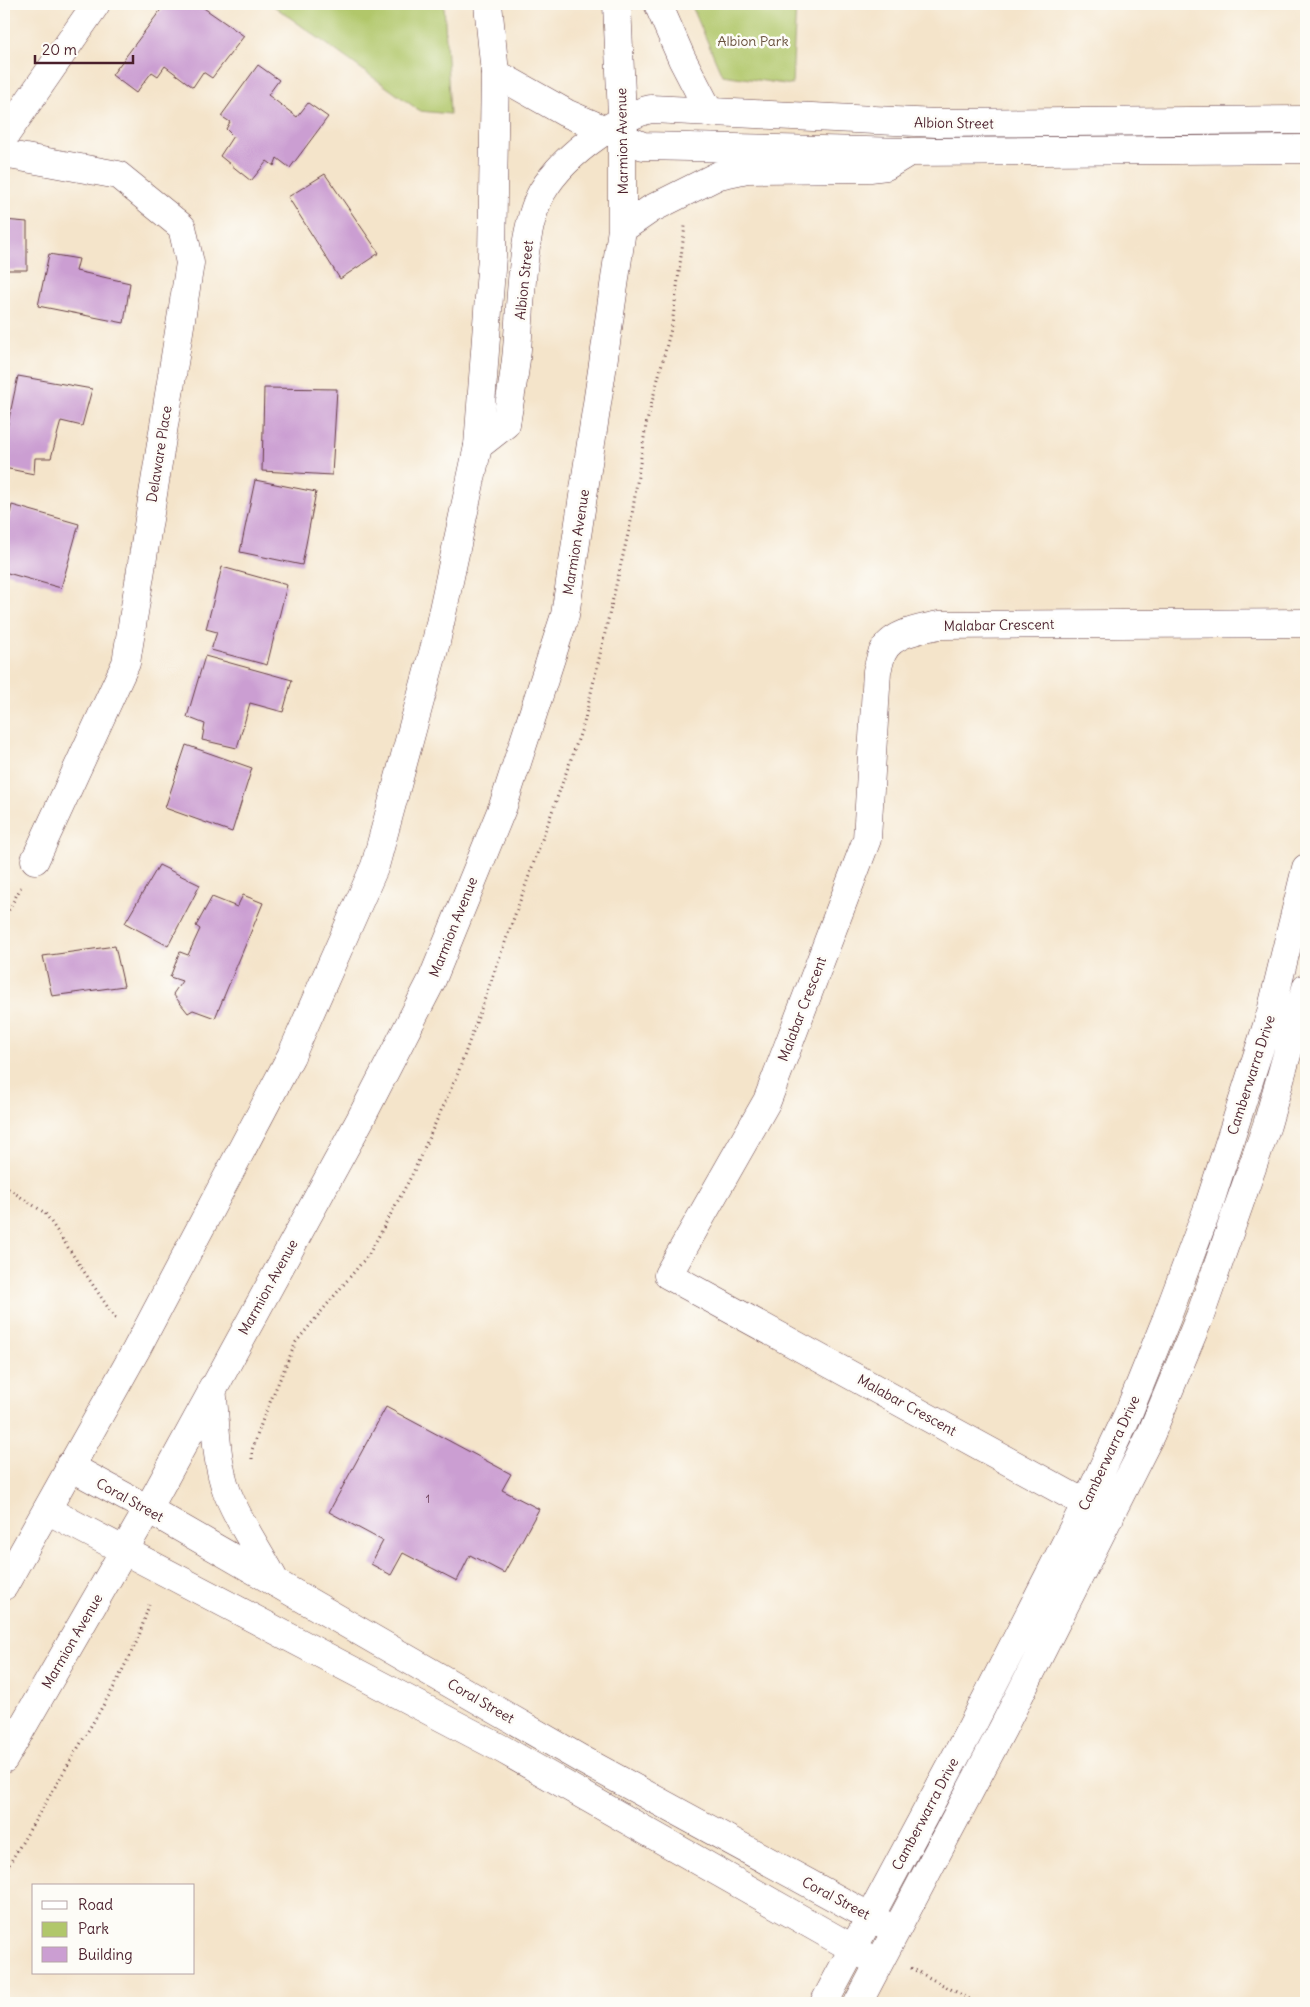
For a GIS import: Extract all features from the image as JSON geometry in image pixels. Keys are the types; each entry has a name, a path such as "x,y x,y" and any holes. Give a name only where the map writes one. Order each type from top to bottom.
{"main road":[{"path":"4,137 96,4"},
{"path":"4,1586 47,1510 69,1466 136,1350 291,1056 375,866 436,642 478,446 492,256 495,73 488,4"},
{"name":"Marmion Avenue","path":"4,1759 148,1509 212,1388 360,1120 432,980 503,806 565,615 622,229 617,130 617,4"},
{"path":"658,4 684,64 710,113"},
{"name":"Albion Street","path":"495,73 566,113 617,130 643,146 909,152 1306,149"},
{"name":"Albion Street","path":"478,446 506,424 517,351 524,264 532,218 542,192 578,150 617,130 640,112 651,109 936,123 1306,120"},
{"path":"622,229 651,209 719,176 747,169 870,168 886,166 909,152"},
{"name":"Delaware Place","path":"4,154 118,176 182,227 190,263 126,662 35,860"},
{"name":"Malabar Crescent","path":"1110,1517 668,1275 767,1101 867,839 877,671 883,650 898,638 913,631 939,625 1306,623"},
{"name":"Camberwarra Drive","path":"824,2003 1086,1503 1135,1397 1209,1205 1270,1016 1306,868"},
{"name":"Camberwarra Drive","path":"858,2003 1003,1728 1151,1434 1200,1316 1267,1125 1306,988"},
{"path":"212,1388 219,1461 226,1490 242,1526 265,1561 276,1583"},
{"name":"Coral Street","path":"69,1466 148,1509 581,1759 871,1916 896,1932"},
{"path":"47,1510 125,1549 502,1749 878,1962"}],"path":[{"path":"4,918 35,860"},
{"path":"4,1186 45,1213 136,1350"},
{"path":"4,1873 114,1687 138,1639 149,1605"},
{"path":"906,1965 977,2003"}],"green space":[{"path":"271,4 444,4 450,114 420,111"},
{"name":"Albion Park","path":"691,4 796,4 792,85 722,75"}],"building":[{"path":"165,4 198,4 244,36 212,78 203,72 193,87 165,66 158,76 152,72 136,93 112,75"},
{"path":"258,65 279,80 268,95 297,117 308,103 328,117 290,168 277,158 274,166 267,161 251,181 220,156 233,136 226,129 230,122 221,116"},
{"path":"325,174 379,253 340,279 288,197"},
{"path":"4,220 27,222 27,270 4,270"},
{"path":"49,254 79,259 76,271 130,283 124,323 38,306"},
{"path":"18,376 92,389 82,426 61,421 51,458 35,458 34,474 4,468 4,442"},
{"path":"264,388 337,389 332,475 262,471"},
{"path":"255,480 316,492 302,565 240,552"},
{"path":"12,505 79,524 61,588 4,572 4,540"},
{"path":"222,567 287,585 267,665 211,650 217,632 206,629"},
{"path":"205,656 292,680 283,712 250,703 237,748 202,740 205,724 187,717"},
{"path":"186,745 252,768 232,832 165,808"},
{"path":"159,865 200,885 168,946 125,923"},
{"path":"243,895 263,903 215,1018 193,1010 188,1013 173,994 182,981 170,977 180,952 188,955 200,929 196,926 212,897 237,907"},
{"path":"115,946 124,986 52,996 43,956"},
{"path":"386,1407 511,1474 502,1490 539,1509 504,1573 470,1555 457,1581 403,1553 391,1575 371,1564 383,1541 329,1512"}]}
